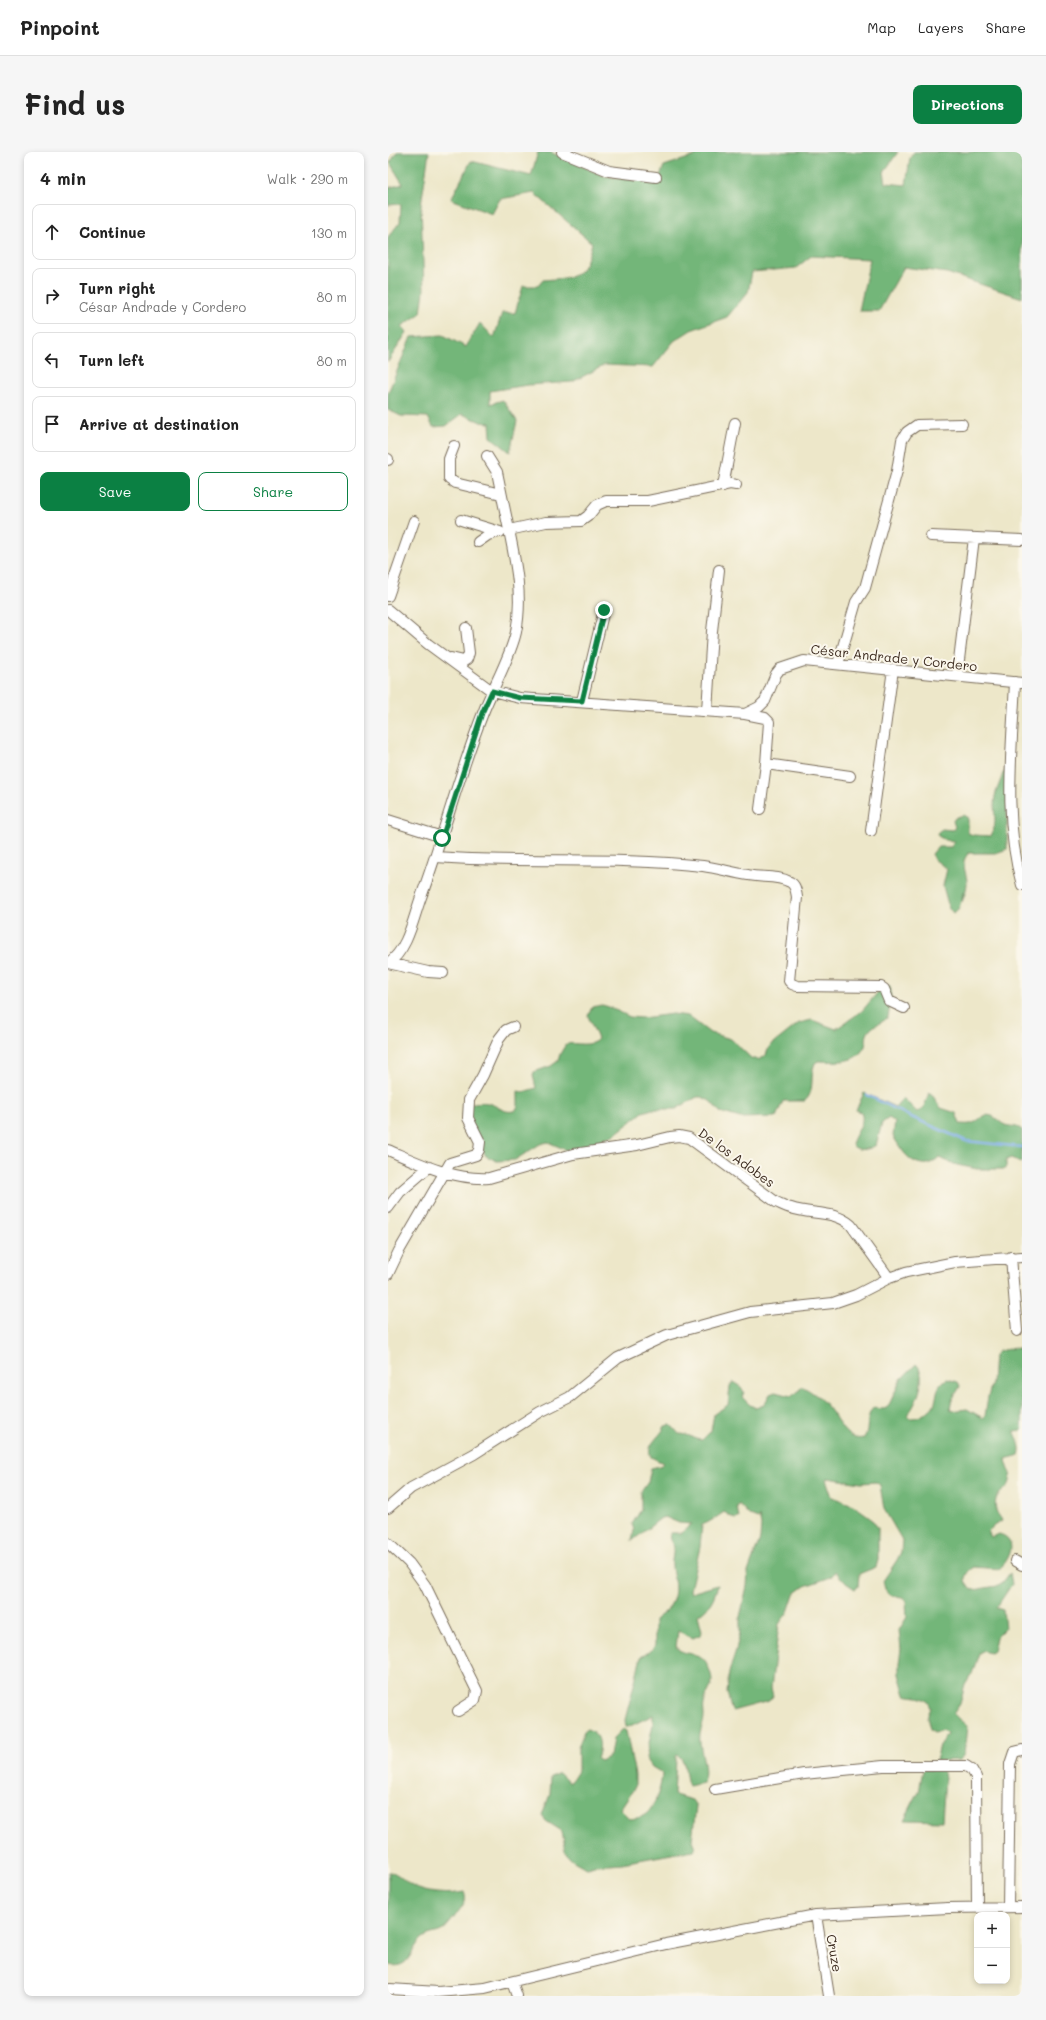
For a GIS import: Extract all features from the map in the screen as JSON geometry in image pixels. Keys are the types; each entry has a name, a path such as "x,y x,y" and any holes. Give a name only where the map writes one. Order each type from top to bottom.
{"street":[{"path":"562,152 609,171 656,177"},
{"path":"723,486 735,423"},
{"path":"838,664 856,602 865,588 897,471 902,440 907,432 917,425 962,424"},
{"path":"454,446 449,459 449,479 455,483 502,494"},
{"path":"388,963 394,960 403,945 436,857 482,713 516,634 520,607 519,578 507,533 502,494 497,472 487,456"},
{"path":"478,542 488,535 507,533 546,522 581,521 597,506 606,501 648,501 723,486 736,485"},
{"path":"461,520 507,533"},
{"path":"388,596 414,521"},
{"path":"931,536 1022,540"},
{"path":"957,676 974,538"},
{"path":"707,711 712,631 719,570"},
{"path":"388,610 445,656 492,691 520,698 582,701 745,714 765,718 769,722 766,764 760,810"},
{"path":"582,701 604,610"},
{"path":"445,656 464,661 467,659 469,653 466,628"},
{"name":"César Andrade y Cordero","path":"745,714 759,707 765,701 776,674 786,666 804,661 1019,683"},
{"path":"871,831 893,669"},
{"path":"1019,683 1010,797 1022,885"},
{"path":"766,764 850,776"},
{"path":"388,820 442,838"},
{"path":"436,857 469,860 544,859 670,863 705,866 791,882 795,887 797,897 789,981 797,986 881,987 884,989 889,1002 904,1008"},
{"path":"388,963 428,972 443,973"},
{"path":"388,1274 399,1251 450,1164 476,1155 479,1150 480,1142 468,1118 469,1100 484,1075 499,1039 506,1030 513,1027"},
{"name":"De los Adobes","path":"388,1150 445,1173 475,1179 489,1178 573,1154 638,1145 678,1136 689,1138 776,1202 790,1208 837,1216 845,1220 851,1225 889,1278"},
{"path":"388,1208 400,1192 429,1167"},
{"path":"1011,1257 1017,1331"},
{"path":"388,1508 410,1488 474,1454 540,1412 570,1397 618,1358 667,1335 750,1312 833,1303 856,1296 889,1278 906,1272 955,1262 1022,1257"},
{"path":"388,1543 409,1563 425,1585 477,1691 475,1700 458,1711"},
{"path":"1008,1907 1010,1764 1014,1752 1022,1750"},
{"path":"715,1789 804,1774 883,1766 966,1766 972,1770 976,1777 977,1907"},
{"path":"390,1988 438,1992 485,1988 666,1944 816,1915 977,1907 1022,1907"},
{"name":"Cruze","path":"816,1915 830,1996"},
{"path":"512,1982 517,1996"}],"green space":[{"path":"397,152 429,152 421,205 424,291 421,313 402,326 407,332 388,362 388,237 400,222 401,204 388,205 388,188 403,184 390,163"},
{"path":"538,152 550,152 604,176 657,183 664,166 695,156 696,152 898,152 884,172 886,183 906,185 910,158 914,152 1022,152 1022,298 947,273 904,267 879,311 859,311 870,259 811,256 796,268 752,272 748,292 727,317 691,330 674,341 653,367 605,365 572,382 528,385 490,391 490,404 503,400 517,421 510,452 491,437 490,423 481,422 462,414 446,426 433,427 428,417 401,416 388,410 388,393 411,337 443,335 466,347 480,323 494,338 502,313 515,313 523,286 538,286 543,280 564,278 577,274 582,270 589,255 592,243 534,193 500,199 492,214 451,199 471,161 531,176"},
{"path":"1006,771 1007,849 996,853 969,853 966,856 964,860 964,867 967,879 966,890 962,902 963,892 959,907 953,913 949,908 943,886 947,869 934,859 932,854 938,847 951,847 955,841 945,840 938,836 937,833 942,829 953,830 955,827 953,821 955,818 963,815 968,818 968,833 973,835 991,836 995,826 995,796 1003,773"},
{"path":"884,985 890,986 892,996 888,1017 869,1031 865,1046 861,1052 851,1059 844,1061 818,1061 815,1063 808,1097 805,1101 783,1101 776,1117 740,1118 720,1112 710,1101 702,1097 697,1097 676,1109 652,1109 643,1112 614,1135 581,1149 566,1150 548,1142 540,1144 515,1160 497,1161 486,1156 466,1124 463,1115 463,1108 466,1104 479,1102 488,1103 505,1111 515,1111 518,1106 518,1091 523,1092 536,1088 533,1075 534,1072 551,1066 558,1061 566,1044 587,1044 595,1042 598,1039 588,1016 592,1007 602,1005 630,1017 642,1018 673,1014 688,1016 710,1033 731,1039 751,1058 758,1060 766,1055 769,1047 799,1023 812,1020 836,1029 862,1011"},
{"path":"930,1092 941,1108 956,1113 960,1124 971,1124 986,1115 989,1115 1005,1125 1020,1128 1022,1130 1022,1163 1011,1158 1006,1160 1006,1169 977,1169 957,1165 939,1158 928,1164 916,1162 907,1156 896,1141 893,1136 895,1122 889,1118 882,1123 876,1145 864,1150 858,1149 852,1145 862,1121 861,1112 856,1110 864,1093 895,1107 903,1098 917,1112 924,1107"},
{"path":"1014,1348 1022,1349 1022,1430 1014,1431 1019,1443 1020,1452 1019,1455 1006,1459 1010,1473 1010,1481 1009,1485 998,1495 995,1504 1002,1521 988,1531 991,1537 999,1534 1009,1540 1011,1550 1003,1565 999,1569 974,1567 968,1572 965,1578 965,1581 969,1587 973,1590 997,1586 1003,1582 1010,1573 1012,1584 996,1608 1003,1610 1005,1628 996,1637 993,1651 990,1653 982,1651 979,1653 972,1674 965,1685 960,1704 953,1714 967,1726 964,1754 960,1760 936,1761 940,1745 947,1733 943,1730 934,1732 930,1729 927,1717 931,1708 927,1701 921,1698 905,1695 899,1674 901,1649 899,1630 907,1617 906,1602 902,1597 890,1595 885,1589 883,1581 901,1552 902,1540 884,1509 880,1485 876,1482 861,1483 828,1478 826,1479 832,1497 853,1505 870,1517 878,1528 878,1560 876,1567 859,1574 858,1587 855,1589 846,1583 835,1571 831,1577 805,1586 794,1594 788,1612 779,1624 771,1688 773,1696 769,1701 732,1711 727,1693 729,1672 740,1632 740,1617 747,1586 748,1572 760,1539 761,1525 759,1516 758,1519 750,1516 739,1504 737,1507 739,1518 735,1519 724,1512 702,1525 700,1547 690,1590 691,1593 718,1585 711,1602 706,1609 698,1615 702,1631 700,1635 693,1638 678,1631 676,1647 683,1652 701,1657 707,1664 712,1678 711,1686 704,1704 704,1719 700,1734 705,1772 702,1783 689,1786 685,1766 681,1758 678,1755 676,1756 674,1795 692,1800 696,1806 692,1840 695,1848 694,1850 622,1863 594,1865 587,1868 569,1857 566,1854 562,1831 546,1821 542,1816 550,1794 551,1777 559,1773 568,1782 571,1782 578,1771 578,1748 584,1731 587,1729 592,1731 598,1738 600,1746 597,1759 600,1761 610,1756 613,1739 623,1729 626,1731 635,1775 635,1787 620,1809 630,1819 638,1818 649,1811 655,1801 661,1783 662,1773 652,1767 646,1758 653,1724 653,1715 628,1727 626,1727 625,1720 641,1657 652,1650 655,1645 655,1620 669,1608 673,1600 675,1586 672,1564 673,1546 670,1533 681,1533 692,1524 679,1523 665,1517 661,1518 632,1541 634,1530 632,1524 641,1510 641,1492 648,1482 651,1468 660,1466 663,1463 651,1457 650,1448 665,1426 671,1425 679,1434 702,1440 711,1431 714,1414 728,1405 730,1386 733,1382 741,1387 744,1392 742,1397 750,1405 756,1408 764,1405 770,1394 775,1392 792,1396 799,1391 801,1387 803,1387 825,1404 848,1434 853,1437 864,1438 867,1431 869,1415 873,1408 884,1409 888,1407 901,1379 916,1364 921,1375 920,1390 911,1410 907,1415 909,1418 919,1417 930,1410 934,1405 939,1388 947,1379 958,1382 960,1386 952,1401 950,1407 951,1411 967,1409 983,1418 985,1416 992,1383 994,1355 999,1351"},
{"path":"943,1769 945,1778 942,1821 904,1820 919,1791 923,1770"},
{"path":"388,1872 395,1873 418,1889 438,1893 464,1892 465,1898 462,1907 445,1929 423,1938 406,1962 396,1966 388,1965"}],"waterway":[{"path":"867,1095 909,1116 966,1141 1022,1147"}],"route":[{"path":"442,838 482,713 492,691 505,696 520,698 582,701 604,610"}]}
